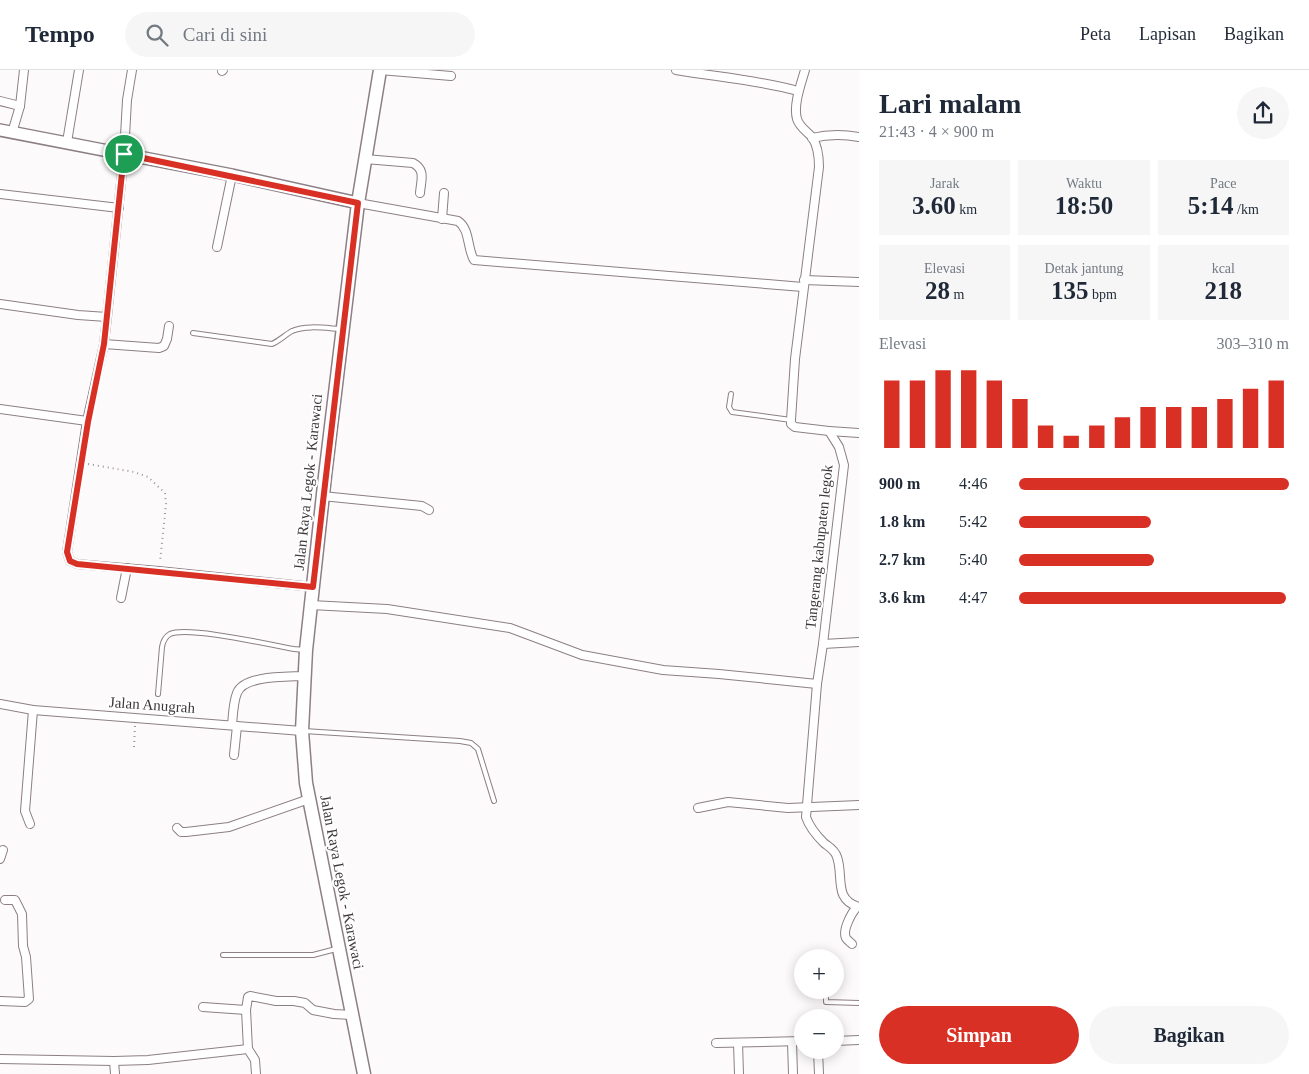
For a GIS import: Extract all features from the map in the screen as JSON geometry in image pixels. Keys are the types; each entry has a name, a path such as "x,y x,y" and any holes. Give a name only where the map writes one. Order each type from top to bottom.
{"main road":[{"name":"Jalan Raya Legok - Karawaci","path":"364,1074 306,783 302,731 306,650 322,496 358,203 380,70"}],"street":[{"path":"12,133 20,106 24,70"},
{"path":"67,142 79,70"},
{"path":"132,70 127,100 124,154 108,317 80,463 67,552 70,561 77,564 313,587"},
{"path":"380,70 451,76"},
{"path":"676,70 773,84 798,90"},
{"path":"805,70 798,90 797,118 800,126 812,138 818,153 819,167 795,359 791,420 795,427 859,433"},
{"path":"0,101 20,106"},
{"path":"0,130 67,142 358,203 458,221 463,224 466,230 470,253 474,260 804,283 859,282"},
{"path":"812,138 828,134 859,137"},
{"path":"365,159 414,164 420,167 422,172 420,193"},
{"path":"217,247 232,176"},
{"path":"442,219 444,193"},
{"path":"0,194 119,208"},
{"path":"0,304 78,315 108,317"},
{"path":"104,344 159,348 164,346 169,326"},
{"path":"0,409 88,422"},
{"name":"Tangerang kabupaten legok","path":"829,431 838,447 844,465 817,684 806,816 808,822 823,842 835,852 838,858 840,884 844,897 850,905 858,907"},
{"path":"322,496 415,505 429,510"},
{"path":"121,598 127,568"},
{"path":"311,605 387,609 510,628 582,655 663,670 817,684"},
{"path":"823,644 859,642"},
{"path":"234,755 236,694 240,688 247,683 264,679 304,676"},
{"name":"Jalan Anugrah","path":"0,704 33,710 302,731"},
{"path":"30,824 25,811 33,710"},
{"path":"177,828 181,832 186,832 229,827 309,798"},
{"path":"698,808 728,802 769,807 859,805"},
{"path":"0,859 3,850"},
{"path":"0,1000 22,1002 29,999 26,956 23,946 22,914 15,900 5,900"},
{"path":"852,944 846,938 845,931 851,913 858,907"},
{"path":"256,1074 255,1060 248,1050 246,1010 248,997 276,1001 294,1001 305,1003 313,1010 334,1014 352,1014"},
{"path":"202,1007 246,1010"},
{"path":"844,1041 858,1040 859,1049"},
{"path":"716,1043 792,1042 793,1074"},
{"path":"738,1043 739,1074"},
{"path":"0,1059 148,1060 248,1050"},
{"path":"818,1059 819,1074"},
{"path":"114,1061 115,1074"}],"lane":[{"path":"193,333 272,344 291,332 302,328 342,330"},
{"path":"731,394 730,408 732,412 791,420"},
{"path":"158,694 162,647 164,640 172,633 213,634 294,650 306,650"},
{"path":"302,731 471,743 478,749 494,801"},
{"path":"223,954 313,955 338,948"},
{"path":"826,999 826,1002 859,1004"}],"path":[{"path":"80,463 134,472 148,477 165,493 166,504 158,571"},
{"path":"134,748 136,718"}],"route":[{"path":"124,154 358,203 313,587 77,564 70,561 67,552 80,463 108,317 124,154"}]}
